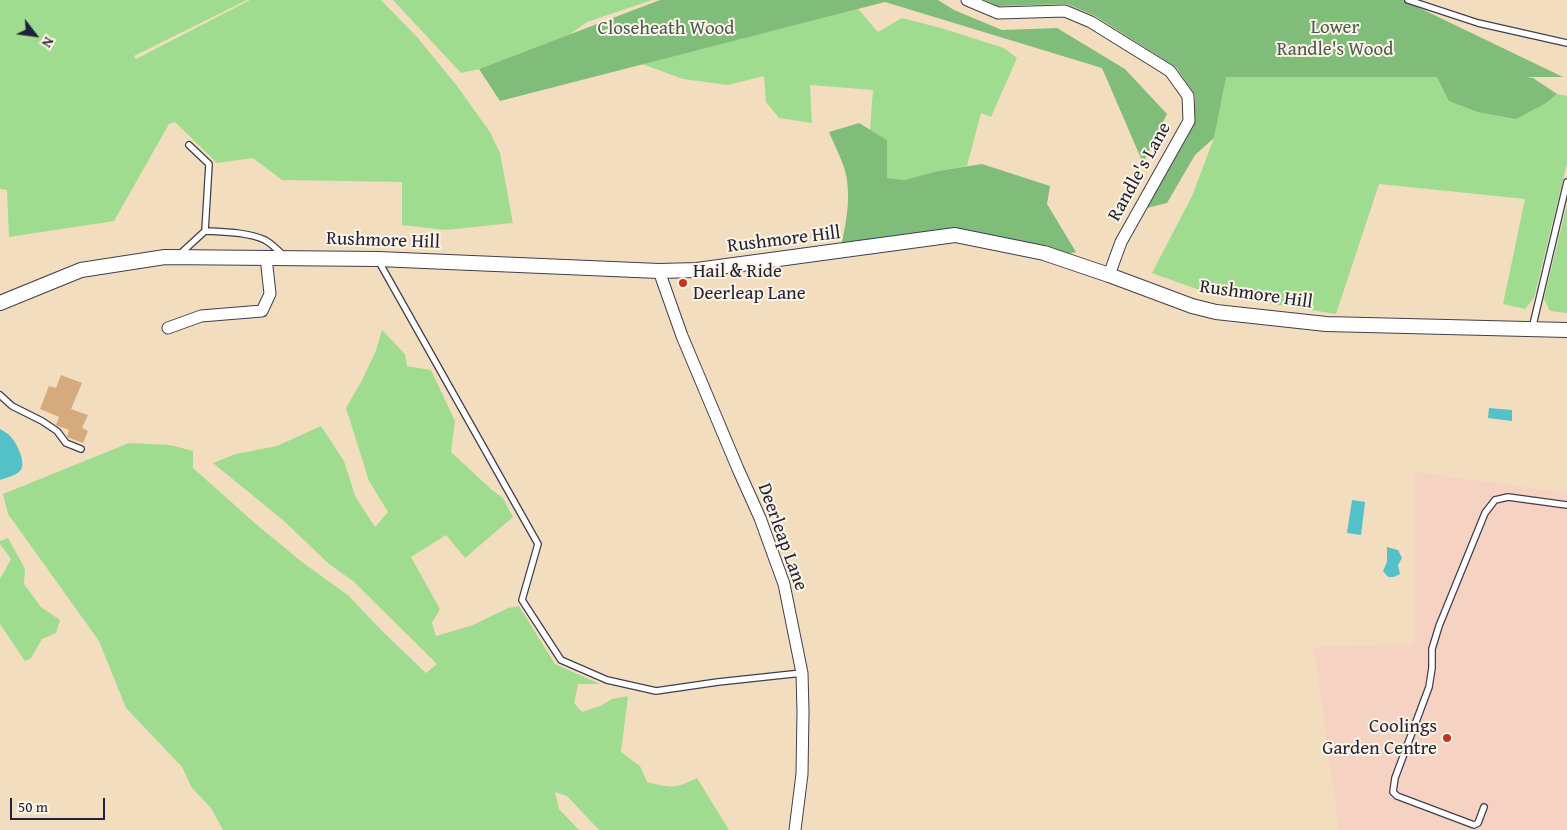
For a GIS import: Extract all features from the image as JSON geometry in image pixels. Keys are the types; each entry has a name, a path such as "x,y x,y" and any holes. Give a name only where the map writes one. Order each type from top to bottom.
{"street":[{"name":"Randle's Lane","path":"967,0 998,13 1065,11 1091,22 1170,71 1188,96 1189,121 1121,242 1109,275"},
{"name":"Rushmore Hill","path":"0,303 81,270 165,257 378,259 659,271 697,270 955,235 1044,253 1192,306 1216,312 1326,324 1567,330"},
{"path":"168,328 201,316 262,311 270,294 266,257"},
{"name":"Deerleap Lane","path":"659,271 682,336 760,518 784,584 802,673 802,774 795,830"}],"lane":[{"path":"1408,0 1478,23 1567,43"},
{"path":"177,257 205,231 209,164 189,145"},
{"path":"1532,328 1567,182"},
{"path":"205,231 238,234 264,240 285,257"},
{"path":"378,259 538,544 522,600 561,660 607,680 656,691 802,673"},
{"path":"0,395 12,406 57,431 66,443 81,449"},
{"path":"1484,807 1478,823 1474,825 1397,796 1393,792 1395,778 1430,687 1432,648 1439,626 1485,513 1495,500 1508,497 1567,505"}],"shaded area":[{"name":"Coolings Garden Centre","path":"1414,472 1567,493 1567,830 1339,830 1314,647 1414,644"}],"green space":[{"path":"0,0 247,0 134,56 136,59 250,0 381,0 417,37 457,86 490,132 500,153 513,223 445,230 402,225 402,182 282,180 253,158 217,163 175,122 169,124 114,221 9,237 7,190 0,189"},
{"path":"393,0 652,0 587,22 569,35 479,69 461,73"},
{"name":"Closeheath Wood","path":"660,0 938,0 954,10 1002,30 1057,28 1125,69 1167,114 1143,163 1102,68 885,2 500,101 479,69"},
{"name":"Lower Randle's Wood","path":"985,0 1403,0 1563,77 1527,77 1533,78 1557,94 1546,103 1516,119 1478,112 1449,101 1437,77 1226,77 1214,138 1195,155 1167,203 1147,208 1195,122 1195,95 1176,67 1095,16 1067,4 998,6"},
{"path":"858,9 878,32 902,18 1004,48 1017,58 991,117 981,113 967,166 904,180 887,178 887,140 870,130 873,90 810,85 812,123 779,118 766,102 764,76 728,85 683,79 642,64"},
{"path":"1225,77 1437,77 1546,103 1557,94 1567,96 1567,163 1534,298 1525,309 1503,304 1525,199 1379,184 1336,314 1211,294 1152,273 1192,196 1214,138"},
{"path":"859,123 887,140 887,178 904,180 938,171 982,164 1050,186 1047,204 1076,252 1065,255 952,231 841,246 847,213 847,180 842,162 829,132"},
{"path":"1567,204 1567,313 1550,311 1544,299"},
{"path":"382,330 405,354 407,366 431,370 455,421 451,452 503,498 513,517 465,558 446,535 411,557 440,609 432,623 436,636 473,625 508,608 519,606 555,664 600,684 578,684 574,703 582,712 600,706 612,699 628,696 621,752 640,766 647,782 678,786 697,778 729,830 599,830 567,796 555,792 559,809 579,830 223,830 211,808 192,788 182,767 126,708 99,641 8,514 3,494 129,443 170,445 193,451 193,468 302,562 349,596 426,673 437,664 353,581 329,564 284,521 213,463 236,454 277,446 321,426 344,461 355,496 375,527 388,512 369,481 346,408 375,353"},
{"path":"8,538 25,569 24,584 41,607 60,620 56,633 42,639 31,658 25,661 0,624 0,579 11,559 0,544 0,541"}],"water":[{"path":"1489,408 1512,410 1512,421 1488,418"},
{"path":"0,429 9,435 16,444 22,464 19,472 0,480"},
{"path":"1352,500 1365,502 1361,535 1347,533"},
{"path":"1387,547 1398,550 1402,558 1398,565 1400,574 1394,577 1388,577 1383,571 1387,562"}],"building":[{"path":"61,375 82,383 71,409 88,415 82,428 88,431 83,443 67,437 69,430 56,425 59,417 40,409 49,386 56,388"}],"place":[{"name":"Hail & Ride Deerleap Lane","path":"683,283"},
{"name":"Coolings Garden Centre","path":"1447,738"}]}
